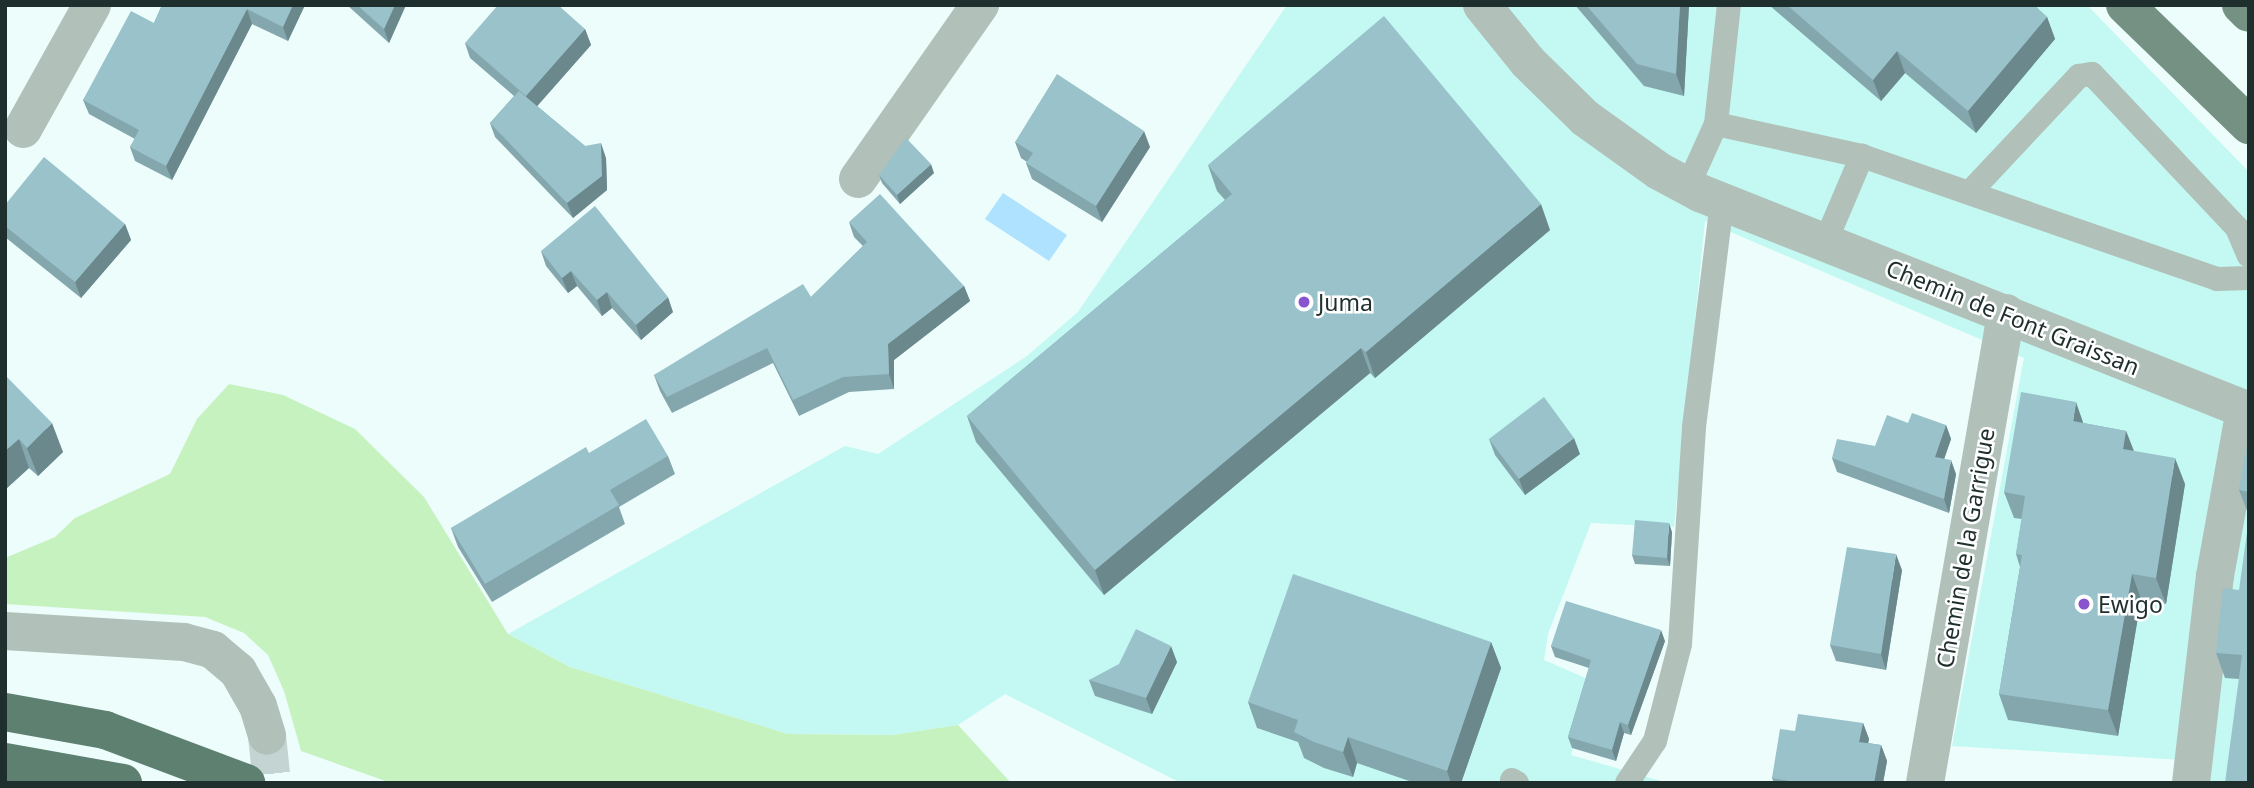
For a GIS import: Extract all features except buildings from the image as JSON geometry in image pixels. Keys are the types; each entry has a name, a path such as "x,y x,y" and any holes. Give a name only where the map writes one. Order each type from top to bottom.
{"highway":[{"path":"5,712 105,730 246,783"},
{"path":"5,762 123,783"}],"main road":[{"path":"2126,5 2249,125"},
{"path":"2241,5 2249,13"}],"street":[{"path":"23,129 92,5"},
{"path":"858,180 979,5"},
{"name":"Chemin de Font Graissan","path":"1482,5 1528,62 1585,118 1644,161 1705,194 2247,410 2216,576 2191,783"},
{"name":"Chemin de la Garrigue","path":"1925,783 2006,313"},
{"path":"5,631 184,642 213,650 238,671 258,706 267,736"}],"lane":[{"path":"1628,783 1655,741 1680,643 1705,194 1729,5"},
{"path":"1971,191 2079,76 2092,74 2237,228 2249,257"},
{"path":"1716,124 1862,156 1971,191 2217,279 2249,278"},
{"path":"1825,243 1862,156"}],"shaded area":[{"path":"1287,5 2087,5 2249,172 2249,783 2179,783 2182,760 1952,746 2024,358 1705,221 1674,527 1591,523 1548,634 1544,660 1590,680 1571,755 1668,783 1181,783 1005,694 958,725 893,735 788,734 570,667 508,634 845,446 878,454 1027,356 1078,312"},
{"path":"1003,193 1067,235 1049,261 985,219"}],"green space":[{"path":"229,384 283,395 355,429 424,497 508,634 570,667 788,734 893,735 958,725 1011,783 391,783 301,751 284,691 268,655 244,633 205,617 5,604 5,558 55,537 75,518 170,474 197,419"}],"tunnel":[{"path":"267,736 272,783"}],"place":[{"name":"Juma","path":"1304,302"},
{"name":"Ewigo","path":"2084,604"}]}
